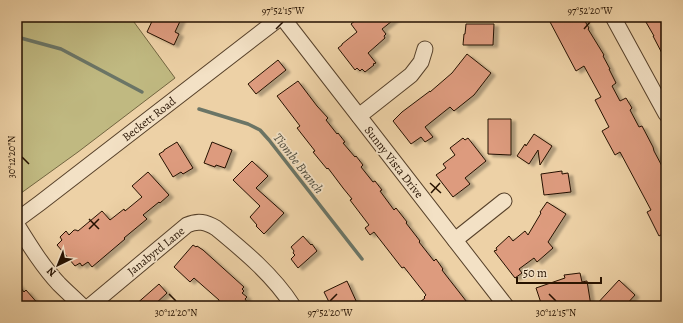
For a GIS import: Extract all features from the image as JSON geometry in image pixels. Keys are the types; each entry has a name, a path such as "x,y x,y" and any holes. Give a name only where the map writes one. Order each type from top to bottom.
{"street":[{"name":"Sunny Vista Drive","path":"282,17 506,306"},
{"name":"Beckett Road","path":"17,220 282,17"},
{"path":"613,17 666,114"},
{"path":"359,116 411,75 421,62 425,49"},
{"path":"455,240 504,201"},
{"name":"Janabyrd Lane","path":"90,306 187,226 196,222 201,222 210,224 216,228 264,270 279,286 293,306"},
{"path":"17,225 51,274 82,306"}],"shaded area":[{"path":"17,17 99,17 115,22 131,18 175,78 78,152 17,196"}],"building":[{"path":"154,17 182,17 175,32 179,34 174,45 147,32"},
{"path":"360,17 397,17 382,29 386,34 384,36 385,38 368,53 376,63 365,72 362,69 360,71 357,68 355,70 338,48 357,32 351,24"},
{"path":"553,17 578,17 580,20 583,18 604,55 603,56 616,83 612,86 620,101 626,98 632,108 630,110 639,127 642,126 663,168 666,166 666,232 659,236 647,212 651,210 620,152 615,155 602,131 609,127 595,100 601,97 584,66 576,71 549,20"},
{"path":"643,17 666,17 666,61 654,36"},
{"path":"466,24 494,24 493,45 463,45"},
{"path":"467,54 491,73 474,95 454,111 450,107 425,127 433,137 425,142 421,137 411,144 393,121 402,112 430,92 452,73"},
{"path":"278,60 286,70 256,94 248,84"},
{"path":"298,81 328,118 326,120 345,142 343,143 363,165 361,167 373,182 375,181 382,190 380,191 394,210 396,208 420,241 419,242 434,261 436,259 443,269 442,270 470,306 415,306 425,298 424,297 426,295 404,267 402,268 374,232 370,235 365,228 369,225 350,200 352,199 328,168 327,169 313,152 315,151 297,128 300,126 277,96"},
{"path":"488,119 511,119 511,155 488,154"},
{"path":"534,134 552,146 540,165 538,150 529,164 517,156"},
{"path":"463,138 465,140 468,138 486,161 465,178 470,184 453,197 436,175 446,168 443,164 455,155 450,148"},
{"path":"177,142 193,168 183,174 181,172 173,177 159,154"},
{"path":"212,142 232,150 225,168 216,165 215,167 204,163"},
{"path":"252,161 268,176 256,188 284,213 264,234 250,217 260,206 233,180"},
{"path":"562,171 562,174 568,173 571,192 544,195 541,174"},
{"path":"148,172 169,195 143,215 147,219 92,267 88,262 82,266 80,263 75,266 57,245 62,240 60,237 66,231 69,235 74,230 78,231 102,211 110,220 124,209 125,211 142,197 132,186"},
{"path":"547,202 566,214 548,242 553,248 537,262 534,258 519,269 522,273 515,278 494,251 497,250 496,248 509,236 513,241 525,231 528,235"},
{"path":"303,236 317,251 298,268 291,259 295,255 291,247"},
{"path":"193,245 203,250 244,287 242,289 244,291 242,293 247,297 245,299 250,306 224,306 194,278 190,282 174,267"},
{"path":"580,273 582,282 587,281 591,306 542,306 536,288 565,278 564,275"},
{"path":"619,280 635,295 625,306 595,306"},
{"path":"347,281 357,303 352,306 331,306 324,292"},
{"path":"17,283 24,292 26,290 40,306 17,306"},
{"path":"159,284 167,293 153,306 134,306"}],"waterway":[{"name":"Tiombe Branch","path":"17,37 61,49 142,92"},
{"name":"Tiombe Branch","path":"199,109 248,124 260,130 362,259"}]}
